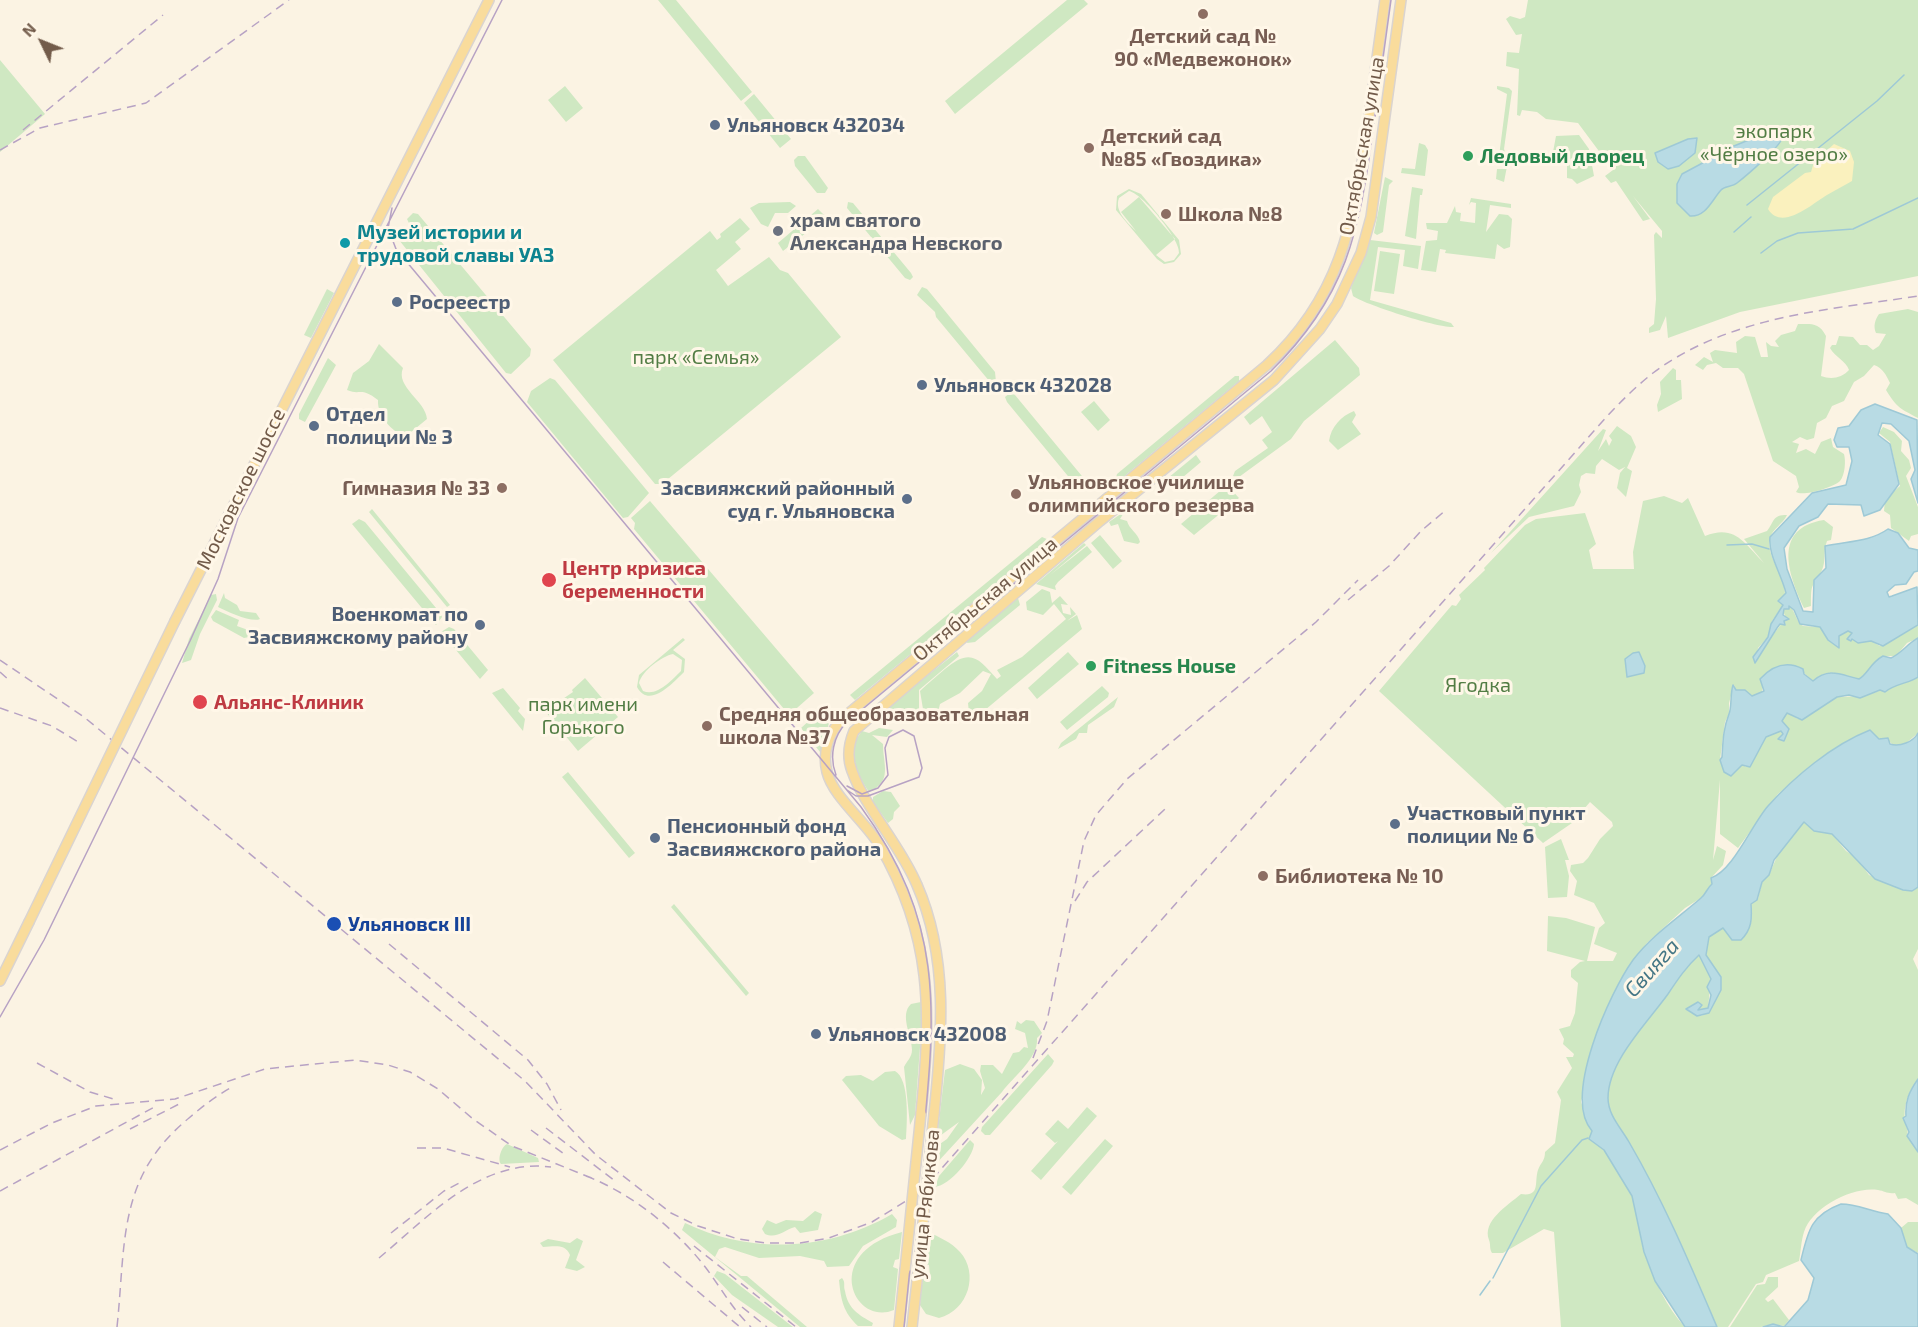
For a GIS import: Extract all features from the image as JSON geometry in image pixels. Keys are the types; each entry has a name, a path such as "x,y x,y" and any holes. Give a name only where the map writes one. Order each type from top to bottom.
{"main road":[{"name":"Московское шоссе","path":"0,981 175,621 489,0"},
{"name":"Октябрьская улица","path":"831,783 826,765 826,747 833,730 843,718 1267,364 1293,339 1314,313 1332,280 1348,237 1360,180 1385,0"},
{"name":"Октябрьская улица","path":"854,731 1100,521 1274,380 1300,354 1330,316 1361,253 1371,217 1401,0"},
{"path":"1373,85 1389,87"},
{"path":"1091,510 1100,521"},
{"path":"843,718 854,731"},
{"name":"улица Рябикова","path":"854,731 849,758 855,779 914,878 929,919 942,1005 938,1081 912,1327"},
{"name":"улица Рябикова","path":"831,783 880,845 910,911 926,979 928,1039 898,1327"}],"green space":[{"path":"658,0 676,0 752,92 741,101"},
{"path":"1067,0 1084,0 1088,4 955,114 945,101"},
{"name":"экопарк «Чёрное озеро»","path":"1528,0 1918,0 1918,276 1740,312 1668,338 1666,316 1660,330 1649,333 1649,328 1654,324 1656,299 1654,235 1656,232 1662,238 1662,231 1633,196 1650,219 1643,221 1616,181 1611,183 1605,176 1613,170 1578,123 1546,119 1537,112 1522,110 1520,116 1517,115 1519,69 1506,66 1507,52 1519,53 1522,34 1516,35 1506,19 1510,16 1520,19 1525,17"},
{"path":"0,60 45,114 0,152"},
{"path":"565,86 583,108 566,122 548,100"},
{"path":"1497,86 1509,88 1512,91 1504,149 1508,161 1504,182 1496,179 1497,169 1505,169 1505,165 1498,164 1507,94 1497,89"},
{"path":"754,94 791,139 780,148 744,103"},
{"path":"1579,135 1589,149 1594,176 1577,184 1567,178 1567,159 1556,159 1553,152 1556,136"},
{"path":"1419,143 1425,145 1428,150 1425,176 1401,173 1402,168 1415,169"},
{"path":"798,156 805,156 828,188 825,193 817,193 795,166 794,160"},
{"path":"1385,177 1393,181 1389,185 1383,232 1377,235 1374,233"},
{"path":"1412,187 1423,189 1420,195 1416,239 1405,236"},
{"path":"1129,189 1141,194 1179,240 1181,254 1174,262 1164,264 1157,259 1116,210 1117,196","holes":["1129,191 1139,197 1121,212 1136,231 1125,220 1120,212 1118,203 1119,198","1139,197 1160,218 1173,236","1174,239 1179,253 1174,260 1165,262 1156,255"]},
{"path":"1471,198 1511,204 1511,208 1490,205 1486,232 1499,214 1508,215 1512,219 1510,247 1504,249 1497,244 1495,259 1445,253 1446,250 1440,249 1436,272 1421,270 1426,241 1437,240 1438,231 1427,229 1426,223 1447,223 1455,206 1456,212 1461,213 1460,221 1475,223 1476,203 1471,202 1469,205"},
{"path":"790,202 796,206 788,213 775,213 768,227 761,224 750,208 759,203"},
{"path":"848,202 853,203 911,273 913,277 910,280 905,278 847,208"},
{"path":"818,209 826,217 783,251 778,243"},
{"path":"413,213 418,214 531,349 530,356 511,374 506,373 399,240 399,235 402,233 411,239 416,238 407,219"},
{"name":"парк «Семья»","path":"740,218 750,229 735,242 741,249 716,270 728,286 769,257 780,270 788,273 841,337 662,484 655,484 553,360 710,231 717,240 721,237 720,234"},
{"path":"1370,240 1421,246 1418,269 1403,266 1405,250 1378,247 1370,300 1451,323 1454,327 1402,315 1353,296 1351,288"},
{"path":"1380,251 1400,254 1394,294 1374,291"},
{"path":"922,287 927,289 995,372 996,382 990,382 936,317 935,312 917,295"},
{"path":"327,289 334,293 311,338 304,335"},
{"path":"1908,309 1918,312 1918,418 1903,410 1893,401 1886,390 1890,383 1887,377 1874,365 1864,376 1854,382 1844,401 1832,406 1826,418 1817,423 1814,438 1807,440 1800,437 1792,442 1799,444 1796,453 1806,449 1815,454 1821,442 1831,438 1833,447 1844,454 1845,468 1840,481 1818,491 1796,492 1799,487 1796,476 1773,461 1744,374 1738,368 1723,368 1716,363 1707,365 1703,370 1695,365 1704,357 1713,362 1710,353 1715,350 1737,353 1736,342 1745,336 1755,337 1761,357 1768,357 1766,342 1771,346 1779,347 1775,341 1781,335 1795,331 1798,324 1811,324 1820,328 1826,336 1821,376 1836,378 1849,370 1830,348 1836,345 1839,336 1853,337 1860,345 1867,345 1873,350 1879,346 1886,334 1876,333 1875,323 1879,314"},
{"path":"1335,340 1359,368 1360,375 1304,421 1291,439 1239,477 1233,476 1235,471 1268,448 1262,440 1272,432 1262,416 1250,425 1244,417"},
{"path":"379,344 403,368 403,381 422,406 427,419 405,437 386,422 380,412 378,400 368,393 347,390 353,373 369,361"},
{"path":"328,358 336,365 305,422 299,419 299,414"},
{"path":"1673,368 1676,370 1676,380 1681,380 1682,399 1658,412 1660,382"},
{"path":"1235,376 1239,376 1239,381 1121,479 1116,478 1117,474"},
{"path":"550,378 555,380 649,493 628,517 623,518 527,402 531,391"},
{"path":"1010,393 1015,395 1086,481 1085,486 1072,481 1007,402 1005,397"},
{"path":"1094,401 1110,420 1098,431 1081,412"},
{"path":"1354,411 1356,415 1352,422 1361,434 1338,450 1329,441 1332,431 1341,419"},
{"path":"1617,426 1631,436 1636,447 1627,468 1632,471 1626,497 1617,488 1620,473 1625,467 1619,470 1602,459 1596,466 1595,474 1586,473 1581,476 1579,485 1581,492 1574,506 1529,517 1491,553 1603,429 1606,430 1598,451 1606,439 1609,446 1612,440 1609,436"},
{"path":"1883,427 1894,432 1902,441 1901,451 1909,460 1911,468 1906,476 1918,507 1918,534 1911,536 1909,541 1891,528 1890,515 1884,511 1885,499 1900,486 1890,442 1879,433"},
{"path":"1196,455 1201,462 1170,488 1157,487"},
{"path":"1227,485 1239,498 1194,535 1181,524"},
{"name":"Ягодка","path":"1664,496 1682,503 1688,498 1705,536 1724,532 1732,534 1764,563 1744,539 1767,531 1776,517 1787,515 1771,535 1769,545 1784,588 1785,595 1778,601 1783,605 1772,621 1768,637 1758,648 1756,662 1765,645 1786,618 1783,611 1789,606 1803,626 1820,627 1828,637 1850,631 1852,634 1848,639 1851,641 1852,639 1871,641 1880,646 1918,625 1918,638 1907,643 1896,656 1885,656 1859,679 1830,673 1819,676 1813,681 1803,672 1776,667 1764,676 1762,693 1753,696 1736,690 1734,685 1729,703 1729,714 1725,722 1720,760 1731,776 1742,765 1747,767 1766,737 1781,731 1784,741 1782,721 1787,713 1798,719 1837,697 1865,696 1918,677 1918,733 1905,744 1894,746 1886,738 1883,740 1865,732 1811,766 1778,794 1738,848 1720,834 1720,780 1713,860 1717,846 1726,851 1723,865 1711,878 1712,884 1704,896 1685,908 1647,943 1633,961 1605,1012 1581,1102 1592,1131 1589,1139 1609,1156 1627,1185 1634,1201 1643,1248 1657,1284 1685,1327 1561,1327 1554,1232 1544,1229 1503,1253 1492,1253 1488,1233 1489,1226 1497,1214 1521,1194 1532,1193 1536,1188 1538,1170 1544,1160 1545,1152 1555,1143 1561,1100 1557,1092 1572,1068 1566,1057 1573,1057 1574,1054 1563,1044 1564,1039 1559,1029 1570,1026 1575,1013 1578,983 1571,977 1571,970 1580,962 1585,961 1547,951 1548,916 1566,918 1595,927 1587,961 1613,961 1617,953 1594,944 1599,928 1605,923 1594,903 1574,895 1577,881 1570,871 1571,865 1583,863 1588,858 1600,839 1613,826 1612,822 1590,802 1572,823 1543,843 1379,691 1452,605 1456,606 1461,599 1459,595 1525,525 1536,519 1585,513 1596,544 1589,550 1593,569 1634,569 1633,552 1643,501"},
{"path":"650,501 814,693 789,715 634,529 635,523 631,518"},
{"path":"372,509 450,605 447,607 369,512"},
{"path":"1125,511 1120,519 1127,521 1139,539 1138,544 1124,541 1118,524 1111,526 1109,522"},
{"path":"359,519 365,522 441,614 442,617 436,625 352,524"},
{"path":"1824,520 1833,527 1831,540 1827,541 1823,567 1812,588 1811,606 1804,608 1790,567 1791,542 1797,532 1808,525"},
{"path":"1100,535 1122,561 1113,569 1091,543"},
{"path":"1042,537 1049,540 855,700 850,695"},
{"path":"1084,543 1086,545 1050,575 1087,546 1092,552 1058,582 1055,586 1056,590 1036,584"},
{"path":"1042,589 1050,592 1052,603 1060,596 1068,605 1061,604 1063,613 1071,615 1070,607 1076,614 1067,621 1077,615 1082,629 985,710 969,713 968,703 982,691 991,674 983,671 960,693 940,704 938,712 924,715 920,691 954,662 962,658 974,658 997,679 1001,676 997,670 1022,657 1066,619 1054,604 1043,615 1027,610 1026,602"},
{"path":"224,593 225,598 237,605 240,611 256,613 260,619 246,618 218,607"},
{"path":"216,594 217,600 200,634 191,660 182,663 189,639 211,595"},
{"path":"1018,598 1020,605 975,642 967,643 968,638"},
{"path":"216,610 239,620 237,626 248,630 249,637 244,638 213,621 211,617"},
{"path":"449,627 454,629 488,670 480,679 441,632"},
{"path":"683,638 685,640 673,650 685,659 684,672 667,688 648,696 637,687 639,675","holes":["673,654 682,660 681,671 669,683 654,692 643,691 639,683 653,665"]},
{"path":"957,652 959,656 919,690 919,716 890,723 881,720 881,712"},
{"path":"1068,652 1079,664 1037,699 1028,688"},
{"name":"парк имени Горького","path":"585,678 618,717 578,751 545,711 573,692 572,690"},
{"path":"1102,686 1109,693 1108,697 1067,730 1060,722"},
{"path":"503,688 520,708 518,711 525,719 523,731 492,693"},
{"path":"1118,697 1114,707 1088,725 1087,733 1079,733 1076,739 1058,749 1061,743"},
{"path":"819,712 829,723 820,752 801,728"},
{"path":"879,728 893,730 887,737 872,735 883,744 885,772 881,783 869,792 857,770 855,746 862,731 869,733"},
{"path":"568,772 635,853 629,858 562,777"},
{"path":"883,791 891,792 900,806 888,823 873,802 873,797"},
{"path":"1806,821 1812,829 1832,834 1846,851 1857,858 1869,875 1903,890 1918,883 1918,949 1913,959 1918,970 1918,1079 1907,1099 1905,1122 1908,1130 1907,1136 1918,1152 1918,1205 1906,1198 1898,1199 1895,1193 1878,1190 1857,1191 1835,1200 1815,1214 1808,1223 1803,1235 1799,1261 1766,1275 1763,1282 1756,1284 1728,1327 1717,1327 1654,1187 1613,1116 1608,1098 1610,1084 1630,1042 1682,973 1699,955 1711,979 1708,1008 1698,1010 1696,1004 1686,1009 1697,1016 1704,1015 1720,990 1706,955 1709,937 1723,928 1728,933 1751,925 1751,904 1758,899 1762,882 1769,875 1778,854 1800,824"},
{"path":"1561,839 1569,860 1565,860 1569,876 1567,897 1548,898 1545,847"},
{"path":"674,904 749,993 746,996 671,907"},
{"path":"921,1002 922,1020 915,1115 910,1125 904,1067 912,1050 906,1014 911,1004"},
{"path":"1026,1020 1034,1021 1042,1033 1037,1038 1034,1053 1002,1092 935,1165 937,1146 947,1139 959,1122 937,1138 945,1070 960,1064 974,1069 982,1080 981,1095 985,1088 980,1071 981,1065 993,1065 1002,1074 1013,1053 1019,1052 1024,1047 1028,1048 1025,1033 1015,1029 1017,1021 1021,1024"},
{"path":"1048,1054 1054,1061 1052,1065 990,1135 985,1135 981,1131 982,1127"},
{"path":"895,1071 900,1076 905,1092 906,1139 902,1140 879,1126 842,1080 846,1076 861,1075 873,1081 885,1072"},
{"path":"1087,1107 1097,1116 1041,1180 1031,1171 1058,1141 1055,1143 1045,1134 1058,1120 1068,1129"},
{"path":"1105,1139 1113,1146 1071,1195 1062,1187"},
{"path":"970,1140 974,1144 973,1150 965,1163 954,1176 935,1187 939,1176"},
{"path":"507,1144 538,1158 539,1162 501,1164 501,1153"},
{"path":"815,1211 822,1214 818,1230 800,1233 795,1227 780,1234 769,1235 765,1234 762,1229 767,1220 776,1224 786,1220 803,1221"},
{"path":"892,1214 897,1220 896,1227 863,1246 849,1266 827,1267 824,1261 800,1256 759,1258 725,1247 719,1249 715,1257 741,1276 747,1276 807,1327 800,1327 682,1230 685,1223 736,1240 763,1244 790,1244 816,1242 842,1236"},
{"path":"1908,1222 1918,1222 1918,1253 1907,1247 1901,1228"},
{"path":"902,1232 899,1259 895,1260 893,1267 898,1269 894,1310 879,1312 867,1308 857,1298 852,1285 853,1270 861,1255 876,1242"},
{"path":"928,1232 956,1248 966,1261 969,1270 970,1280 964,1299 949,1314 939,1318 926,1314 920,1305 923,1275 930,1276 929,1265 924,1263"},
{"path":"577,1238 583,1241 576,1260 585,1267 577,1271 565,1268 570,1255 568,1251 558,1246 543,1247 540,1243 548,1239 570,1243"},
{"path":"717,1271 725,1274 793,1327 778,1327 732,1295 714,1276"},
{"path":"1768,1277 1778,1277 1778,1287 1765,1299 1768,1302 1773,1299 1789,1320 1784,1326 1773,1324 1761,1327 1730,1327 1757,1285 1765,1284"},
{"path":"842,1278 846,1297 851,1307 873,1323 872,1326 858,1326 849,1316 841,1294 839,1280"}],"sand":[{"path":"1834,144 1850,151 1854,162 1852,181 1798,214 1781,218 1774,215 1768,209 1773,197 1805,173 1811,172 1814,162"}],"water":[{"path":"1771,131 1782,138 1776,147 1737,183 1722,189 1704,211 1696,216 1690,216 1677,203 1677,184 1682,174 1710,159 1722,156 1724,150"},
{"path":"1697,138 1695,153 1679,166 1668,169 1658,162 1655,153 1688,139"},
{"path":"1875,404 1917,420 1918,503 1911,479 1915,470 1909,441 1891,424 1882,423 1878,435 1890,444 1899,484 1880,510 1864,516 1861,505 1828,504 1818,517 1799,526 1784,548 1787,569 1803,611 1813,612 1814,580 1826,568 1825,546 1866,539 1888,529 1898,533 1909,548 1918,550 1918,571 1914,572 1906,584 1895,585 1887,592 1889,597 1917,587 1918,625 1883,646 1871,641 1858,643 1852,639 1851,641 1847,639 1852,633 1848,631 1839,636 1839,648 1828,640 1820,627 1800,624 1794,610 1789,606 1789,609 1784,609 1783,615 1789,619 1784,621 1785,625 1780,624 1755,663 1753,657 1768,637 1771,624 1783,605 1778,601 1786,593 1773,557 1770,537 1812,493 1846,485 1852,461 1849,447 1837,447 1834,440 1838,428 1849,426 1861,410"},
{"path":"1918,638 1918,677 1885,692 1880,690 1860,698 1849,695 1837,697 1802,720 1787,713 1782,721 1789,729 1784,741 1778,739 1783,734 1781,731 1766,737 1750,767 1742,765 1731,776 1724,772 1720,760 1733,685 1736,690 1745,690 1752,696 1764,691 1760,679 1765,674 1785,665 1803,669 1804,674 1813,681 1830,673 1859,679 1883,656 1891,658"},
{"path":"1639,652 1645,666 1644,673 1627,677 1625,659"},
{"name":"Свияга","path":"1870,730 1879,739 1888,738 1890,744 1894,745 1910,741 1918,733 1918,887 1912,891 1903,890 1875,879 1832,834 1814,831 1804,822 1774,860 1769,875 1762,882 1757,900 1751,904 1750,924 1745,936 1741,940 1732,940 1723,928 1709,937 1706,955 1721,977 1721,990 1709,1013 1697,1016 1686,1009 1698,1002 1702,1005 1698,1010 1708,1008 1711,995 1707,987 1711,979 1699,955 1682,973 1630,1043 1610,1084 1608,1098 1613,1116 1665,1210 1717,1327 1685,1327 1655,1281 1644,1252 1632,1196 1604,1150 1589,1139 1592,1131 1584,1115 1583,1094 1586,1070 1593,1045 1602,1019 1623,975 1640,951 1703,896 1712,884 1711,878 1727,866 1768,806 1790,784 1828,753"},
{"path":"1918,1079 1918,1152 1907,1136 1909,1132 1903,1118 1906,1116 1908,1097"},
{"path":"1841,1204 1888,1214 1901,1228 1907,1247 1918,1254 1918,1327 1784,1327 1808,1300 1814,1278 1801,1260 1809,1232 1817,1219 1831,1208"},
{"path":"1773,1324 1784,1327 1763,1327"}],"waterway":[{"path":"1747,205 1877,101 1904,75"},
{"path":"1761,253 1777,241 1798,233 1853,229 1918,198"},
{"path":"1734,232 1751,217"},
{"path":"1727,545 1752,544 1769,549"},
{"path":"1493,1278 1541,1186 1582,1140 1588,1138"},
{"path":"1480,1295 1490,1281"}],"tram line":[{"path":"0,1017 44,940 190,641 218,579 238,518 502,0"},
{"path":"836,775 833,761 834,747 838,734 847,722 1271,371 1297,344 1333,289 1355,232 1368,167 1391,0"},
{"path":"392,208 388,228 396,249 861,807 888,849 908,889 921,928 928,967 931,1007 927,1093 904,1327"},
{"path":"847,786 862,794 878,788 888,775 885,748 889,737 903,730 914,736 922,768 919,777 868,796 856,796 847,790"}],"railway":[{"path":"0,150 40,128 146,103 289,0"},
{"path":"23,130 163,15"},
{"path":"0,660 84,717 525,1081 596,1155 671,1213 698,1226 738,1239 766,1243 800,1243 829,1238 872,1222 911,1198 934,1177 1590,435 1639,384 1682,354 1746,327 1814,311 1918,296"},
{"path":"1348,600 1389,566 1421,531 1446,510"},
{"path":"1033,1058 1047,1021 1084,841 1096,815 1127,779 1316,622 1358,580"},
{"path":"0,672 10,681"},
{"path":"0,708 52,726 80,743"},
{"path":"1075,901 1087,882 1165,809"},
{"path":"389,944 528,1060 547,1084 561,1110"},
{"path":"0,1150 52,1123 96,1106 175,1099 265,1069 355,1060 388,1065 410,1072 438,1089 473,1119 512,1146 594,1179"},
{"path":"37,1063 90,1092 117,1100"},
{"path":"117,1327 125,1239 129,1213 137,1188 149,1164 166,1140 200,1109 234,1086"},
{"path":"130,1129 183,1102"},
{"path":"0,1191 158,1105"},
{"path":"546,1128 615,1181"},
{"path":"531,1130 567,1156"},
{"path":"417,1148 443,1148 510,1167"},
{"path":"379,1258 436,1209 479,1181 501,1172 526,1167 551,1167"},
{"path":"586,1176 620,1192 667,1227 706,1268 751,1327"},
{"path":"391,1233 444,1191 463,1181"},
{"path":"694,1246 796,1327"},
{"path":"663,1262 740,1327"},
{"path":"742,1307 767,1327"}],"place":[{"name":"Детский сад № 90 «Медвежонок»","path":"1203,14"},
{"name":"Ульяновск 432034","path":"715,125"},
{"name":"Детский сад №85 «Гвоздика»","path":"1089,148"},
{"name":"Ледовый дворец","path":"1468,156"},
{"name":"Школа №8","path":"1166,214"},
{"name":"храм святого Александра Невского","path":"778,231"},
{"name":"Музей истории и трудовой славы УАЗ","path":"345,243"},
{"name":"Росреестр","path":"397,302"},
{"name":"Ульяновск 432028","path":"922,385"},
{"name":"Отдел полиции № 3","path":"314,426"},
{"name":"Гимназия № 33","path":"502,488"},
{"name":"Ульяновское училище олимпийского резерва","path":"1016,494"},
{"name":"Засвияжский районный суд г. Ульяновска","path":"907,499"},
{"name":"Центр кризиса беременности","path":"549,580"},
{"name":"Военкомат по Засвияжскому району","path":"480,625"},
{"name":"Fitness House","path":"1091,666"},
{"name":"Альянс-Клиник","path":"200,702"},
{"name":"Средняя общеобразовательная школа №37","path":"707,726"},
{"name":"Участковый пункт полиции № 6","path":"1395,824"},
{"name":"Пенсионный фонд Засвияжского района","path":"655,838"},
{"name":"Библиотека № 10","path":"1263,876"},
{"name":"Ульяновск III","path":"334,924"},
{"name":"Ульяновск 432008","path":"816,1034"}]}
